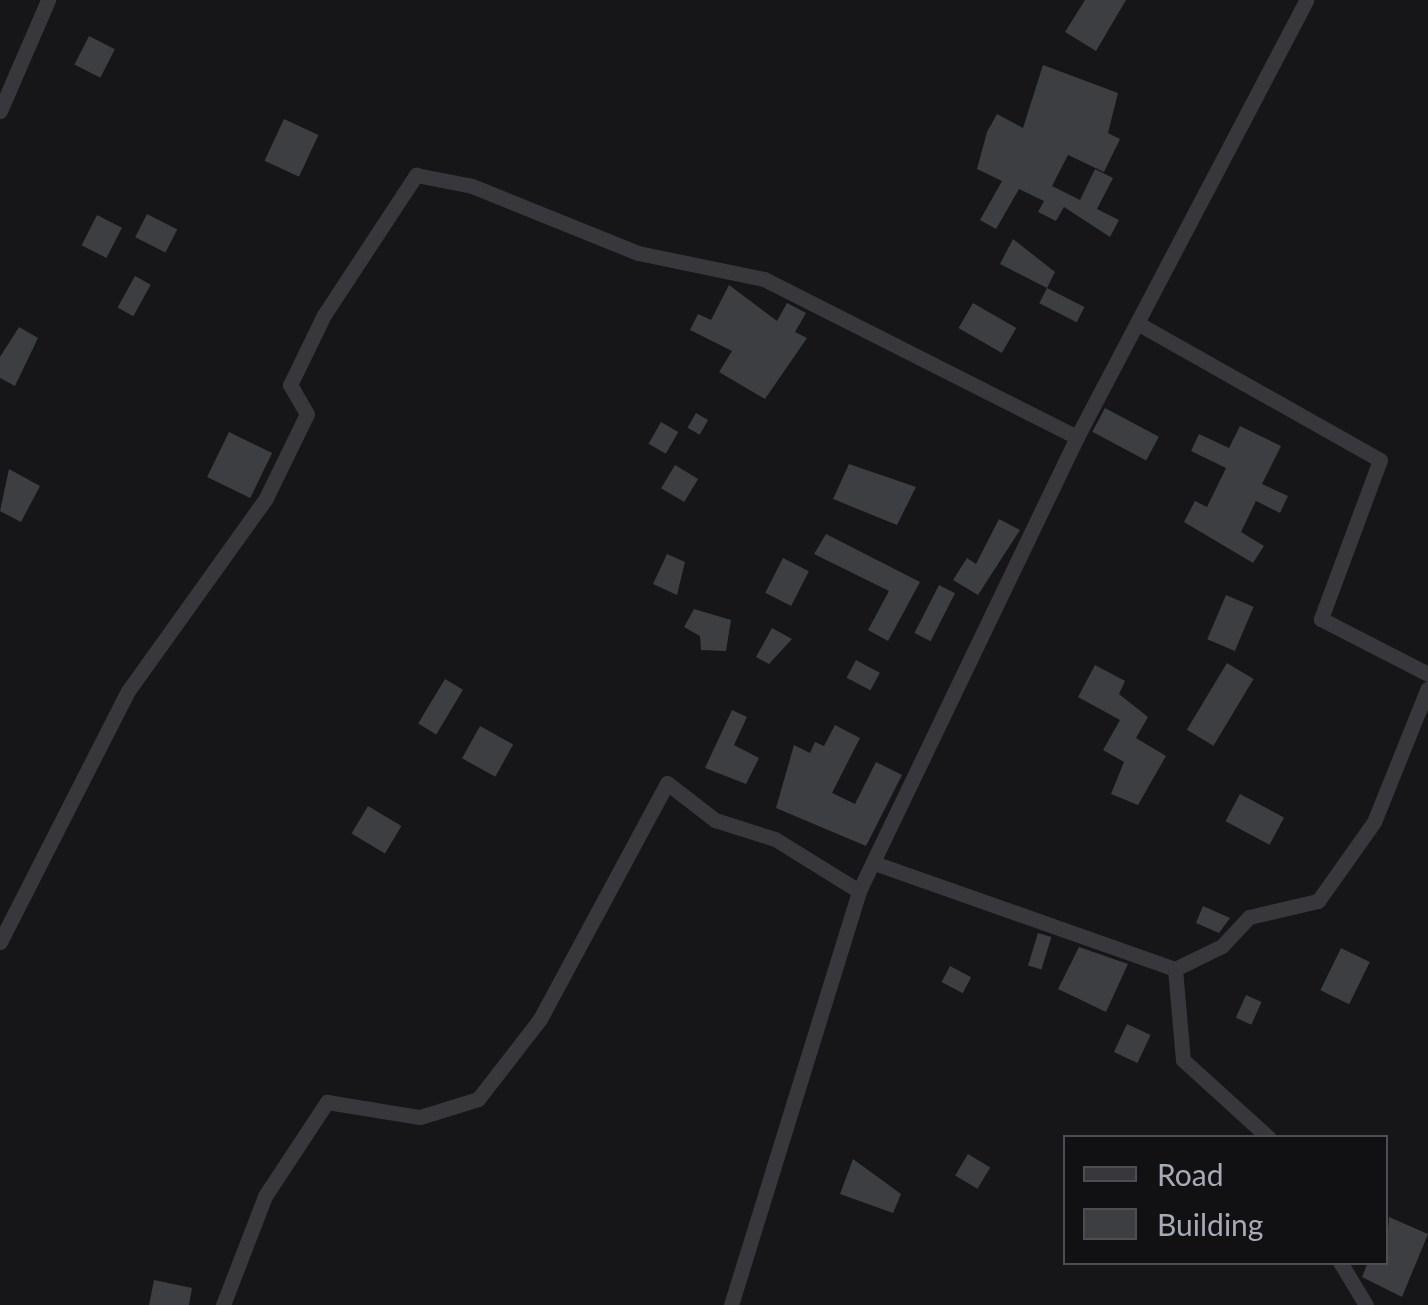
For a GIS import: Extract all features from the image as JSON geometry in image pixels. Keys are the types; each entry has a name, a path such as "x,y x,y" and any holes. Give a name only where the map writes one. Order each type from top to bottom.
{"street":[{"path":"0,111 48,0"},
{"path":"731,1305 859,891 877,864 1078,438 1306,0"},
{"path":"0,942 128,692 266,498 307,414 290,386 324,314 416,174 472,186 638,253 764,280 1078,438"},
{"path":"1137,323 1380,460 1321,619 1428,674"},
{"path":"877,864 1175,969 1222,946 1249,917 1318,902 1374,822 1428,688"},
{"path":"223,1305 265,1196 326,1102 420,1117 478,1099 540,1019 667,784 715,820 774,839 859,891"},
{"path":"1175,969 1183,1060 1265,1135"},
{"path":"1342,1265 1366,1305"}],"building":[{"path":"1085,0 1126,0 1096,51 1065,32"},
{"path":"89,36 115,49 100,78 74,65"},
{"path":"1043,65 1118,93 1108,133 1120,139 1104,172 1068,155 1052,186 1080,200 1095,169 1113,178 1097,209 1119,220 1110,237 1064,207 1056,221 1038,212 1044,201 1019,189 996,229 980,220 1002,181 977,169 987,132 997,114 1023,128"},
{"path":"284,119 318,135 299,177 265,161"},
{"path":"147,214 177,229 165,253 135,237"},
{"path":"97,215 122,228 107,258 82,245"},
{"path":"1013,239 1055,272 1047,288 1000,264"},
{"path":"135,276 151,285 133,316 118,307"},
{"path":"729,285 777,321 787,303 806,313 795,332 807,338 765,399 719,372 732,351 690,330 698,314 711,320"},
{"path":"1047,288 1084,307 1077,322 1039,303"},
{"path":"973,303 1016,328 1002,353 958,328"},
{"path":"19,327 38,338 15,386 0,378 0,357"},
{"path":"1105,408 1159,437 1146,460 1092,432"},
{"path":"696,413 708,420 700,435 688,428"},
{"path":"661,422 678,432 666,454 648,444"},
{"path":"1240,426 1281,446 1262,484 1288,496 1280,513 1256,501 1241,532 1264,546 1253,563 1184,522 1195,501 1207,507 1226,468 1191,451 1199,434 1229,448"},
{"path":"229,432 272,453 250,498 207,477"},
{"path":"849,464 916,487 897,525 833,499"},
{"path":"675,465 698,479 684,502 661,488"},
{"path":"9,469 40,486 21,522 0,511"},
{"path":"999,519 1020,530 978,595 953,580 967,558 976,564"},
{"path":"826,534 920,582 888,641 868,630 889,591 814,554"},
{"path":"667,554 685,562 677,595 653,584"},
{"path":"783,558 809,571 791,606 765,593"},
{"path":"939,585 955,593 931,641 914,633"},
{"path":"1226,595 1254,607 1235,651 1207,639"},
{"path":"694,609 731,620 726,651 701,650 700,636 684,627"},
{"path":"772,628 792,639 769,664 756,657"},
{"path":"856,660 880,673 870,690 847,678"},
{"path":"1227,663 1254,679 1213,746 1187,730"},
{"path":"1095,665 1125,681 1119,694 1148,717 1136,738 1166,756 1138,805 1111,794 1124,762 1103,750 1120,720 1078,697"},
{"path":"445,679 463,690 436,734 418,724"},
{"path":"732,710 747,717 734,745 759,758 746,784 705,768"},
{"path":"835,725 860,738 832,793 855,804 876,762 902,775 866,846 776,808 794,745 810,753 815,742 824,746"},
{"path":"480,726 513,744 495,777 462,758"},
{"path":"1240,794 1284,817 1270,845 1225,821"},
{"path":"368,806 401,826 385,854 352,833"},
{"path":"1203,906 1230,918 1219,933 1196,923"},
{"path":"1038,933 1051,937 1041,970 1028,966"},
{"path":"1079,947 1128,964 1106,1012 1058,989"},
{"path":"1341,948 1370,962 1349,1004 1320,990"},
{"path":"950,966 971,977 963,993 942,982"},
{"path":"1246,995 1262,1002 1251,1025 1236,1018"},
{"path":"1127,1024 1151,1035 1137,1063 1114,1052"},
{"path":"968,1154 990,1167 977,1189 955,1175"},
{"path":"853,1159 901,1194 893,1213 840,1194"},
{"path":"1389,1217 1428,1234 1402,1297 1362,1277 1367,1265 1388,1265"},
{"path":"154,1280 192,1288 189,1305 149,1305"}]}
